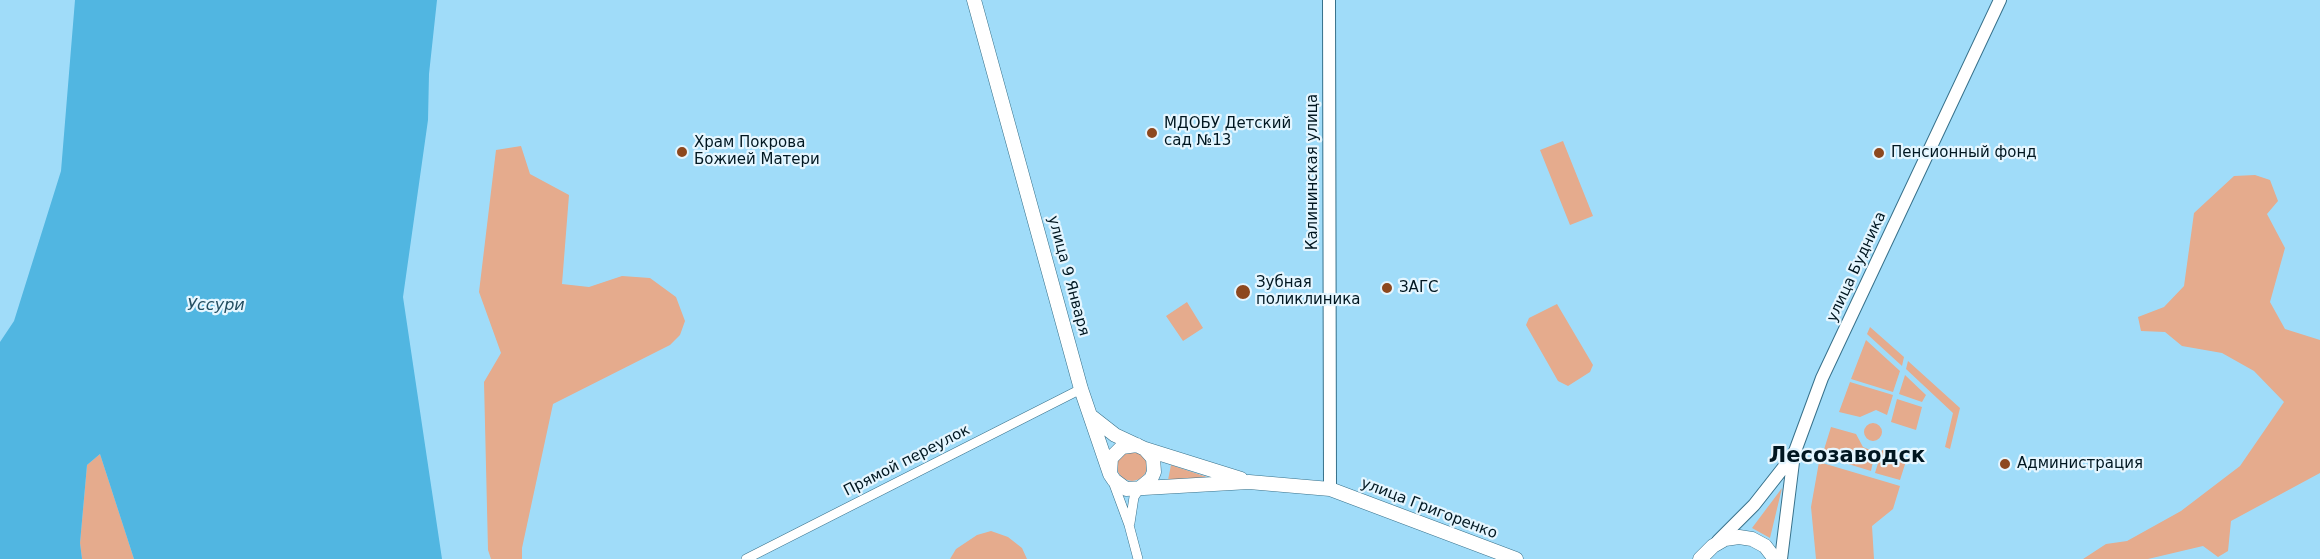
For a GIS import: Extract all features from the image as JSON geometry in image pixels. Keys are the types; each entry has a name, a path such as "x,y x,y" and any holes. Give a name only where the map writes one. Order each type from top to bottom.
{"main road":[{"name":"улица 9 Января","path":"974,0 1082,389 1110,474"},
{"name":"Калининская улица","path":"1329,0 1330,489"},
{"name":"улица Будника","path":"1780,559 1794,454 1822,378 2000,0"},
{"path":"1092,417 1115,435 1141,447 1153,458 1154,472 1151,479 1140,488"},
{"path":"1129,444 1249,482 1126,489 1119,486 1110,474 1109,465 1116,451 1129,444"},
{"path":"1702,558 1754,505 1794,454"},
{"name":"улица Григоренко","path":"1249,482 1330,489 1516,559"},
{"path":"1714,545 1738,537 1752,540 1765,546 1775,559"}],"street":[{"name":"Прямой переулок","path":"746,559 1082,389"},
{"name":"улица 9 Января","path":"1110,474 1129,525 1138,559"},
{"path":"1129,525 1134,497 1140,488"}],"shaded area":[{"path":"1563,141 1593,216 1570,225 1540,150"},
{"path":"521,146 530,174 569,195 562,284 589,287 622,276 650,278 676,297 685,321 680,335 670,345 553,404 522,548 522,559 491,559 488,550 484,382 501,353 479,292 496,150"},
{"path":"2255,175 2270,180 2278,201 2267,214 2285,248 2270,302 2285,329 2320,340 2320,473 2231,521 2228,551 2218,557 2203,546 2148,559 2083,559 2106,544 2127,541 2181,511 2240,466 2284,402 2254,371 2222,353 2182,346 2165,332 2141,331 2138,317 2164,307 2184,286 2194,213 2234,176"},
{"path":"1187,302 1203,328 1183,341 1166,316"},
{"path":"1557,304 1593,365 1590,372 1568,386 1558,381 1526,325 1529,318"},
{"path":"1870,327 1904,357 1902,366 1867,334"},
{"path":"1866,340 1900,371 1893,392 1851,379"},
{"path":"1908,361 1960,408 1950,449 1945,447 1953,413 1906,369"},
{"path":"1905,375 1926,395 1922,402 1899,394"},
{"path":"1850,382 1893,395 1887,415 1876,410 1860,417 1839,412"},
{"path":"1897,399 1922,407 1916,430 1891,422"},
{"path":"1869,423 1877,423 1882,428 1880,439 1869,441 1864,436 1864,428"},
{"path":"1831,427 1856,434 1863,447 1875,452 1871,471 1822,456"},
{"path":"1882,450 1907,458 1900,480 1875,473"},
{"path":"1132,451 1138,452 1146,460 1146,472 1138,480 1132,481 1126,480 1118,472 1117,466 1118,460 1126,452"},
{"path":"100,454 134,559 82,559 80,543 87,465"},
{"path":"1819,462 1900,486 1893,509 1872,526 1874,559 1816,559 1811,507"},
{"path":"1171,465 1216,480 1168,480"},
{"path":"1782,488 1770,538 1752,528"},
{"path":"991,531 1008,537 1022,548 1027,559 950,559 956,549 977,535"}],"water":[{"name":"Уссури","path":"75,0 437,0 429,74 428,120 403,297 442,559 134,559 100,454 87,465 80,543 82,559 0,559 0,342 14,321 61,171"}],"place":[{"name":"МДОБУ Детский сад №13","path":"1152,133"},
{"name":"Храм Покрова Божией Матери","path":"682,152"},
{"name":"Пенсионный фонд","path":"1879,153"},
{"name":"ЗАГС","path":"1387,288"},
{"name":"Зубная поликлиника","path":"1243,292"},
{"name":"Администрация","path":"2005,464"}],"district":[{"name":"Лесозаводск","path":"1847,457"}]}
